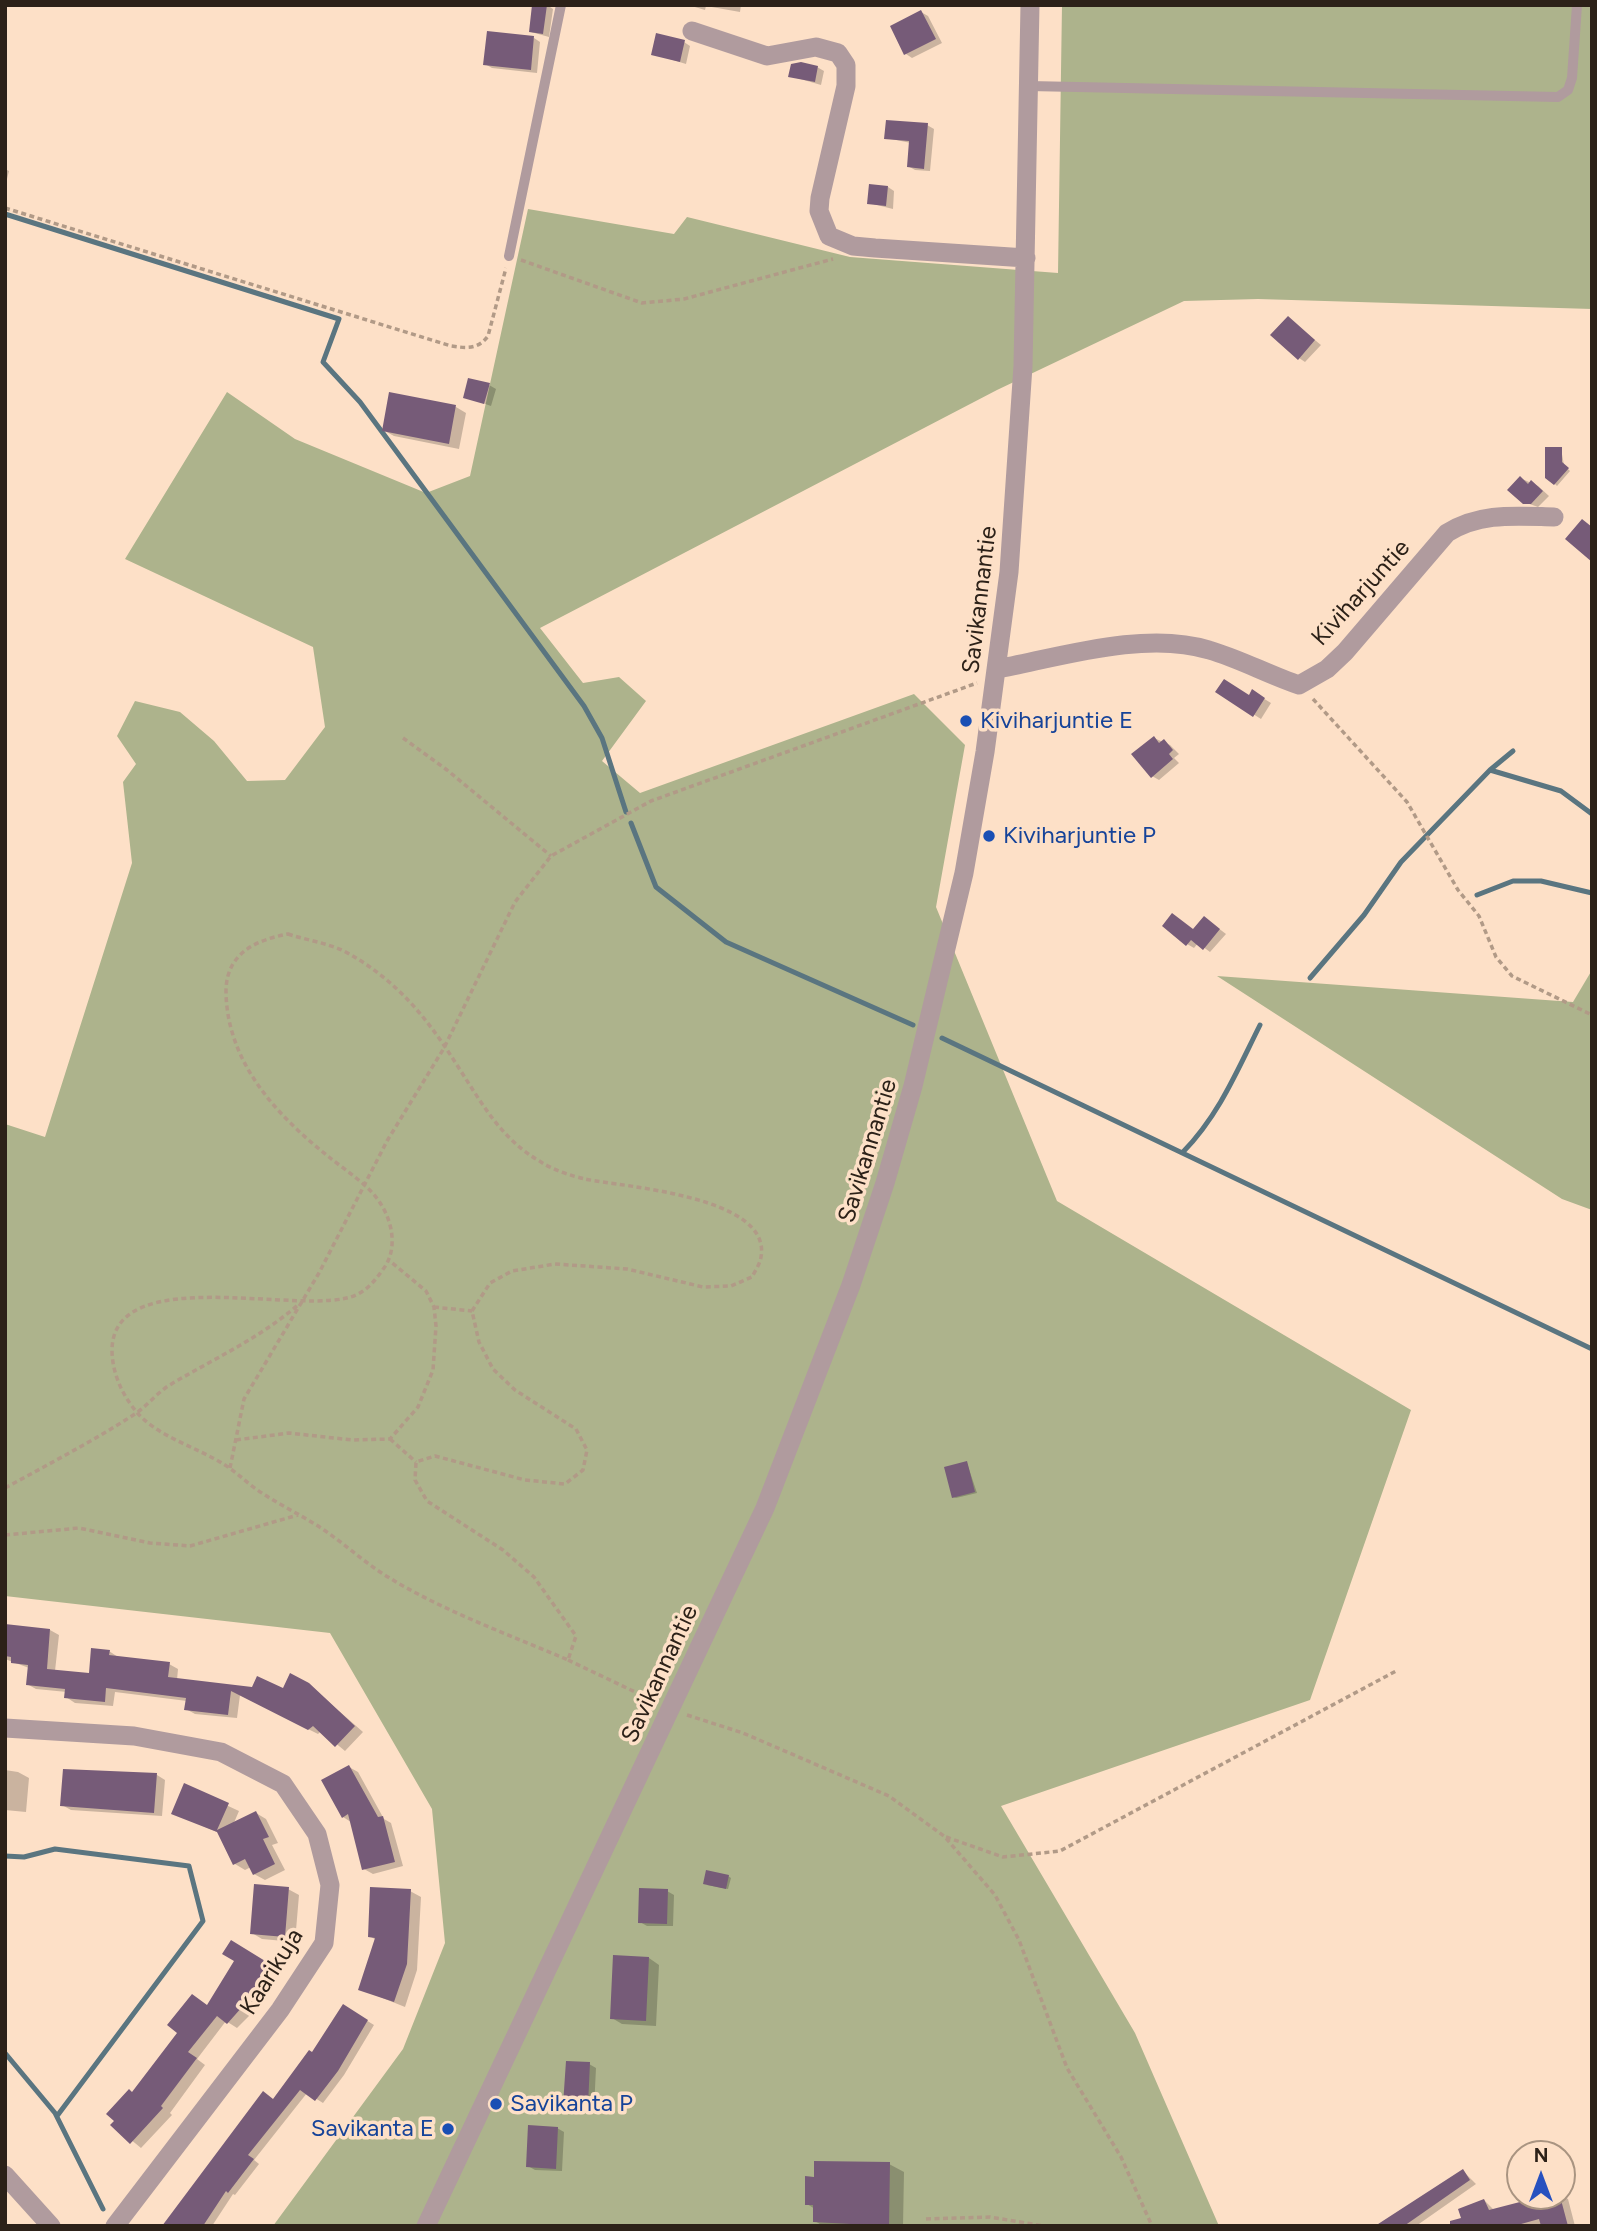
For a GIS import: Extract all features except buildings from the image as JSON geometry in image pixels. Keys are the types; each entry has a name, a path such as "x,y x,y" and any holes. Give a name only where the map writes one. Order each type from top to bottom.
{"street":[{"name":"Savikannantie","path":"426,2226 765,1508 800,1422 885,1183 937,996 961,885 996,673 1018,468 1026,258 1030,5"},
{"path":"692,31 767,56 816,47 838,53 846,65 846,86 819,211 830,236 853,246 1026,258"},
{"name":"Kiviharjuntie","path":"1299,685 1327,669 1345,652 1439,542 1455,528 1485,517 1554,517"},
{"path":"996,673 1104,648 1184,645 1209,650 1299,685"},
{"name":"Kaarikuja","path":"5,1728 134,1737 221,1752 283,1784 317,1834 330,1885 324,1943 280,2010 115,2226"},
{"path":"5,2175 51,2226"}],"lane":[{"path":"509,257 561,5"},
{"path":"1029,86 1558,97 1568,90 1572,78 1577,5"}],"path":[{"path":"5,208 450,346 469,348 483,344 494,323 509,257 564,273 642,303 684,299 836,258"},
{"path":"230,1468 244,1399 301,1302 363,1185 444,1048 515,902 551,856 651,802 996,673"},
{"path":"1299,685 1357,744 1407,802 1458,890 1479,916 1496,957 1512,976 1592,1015"},
{"path":"403,738 447,770 551,856"},
{"path":"416,1462 435,1456 525,1480 565,1484 583,1470 587,1450 576,1430 515,1390 493,1369 480,1342 472,1311 490,1283 512,1271 555,1264 610,1267 703,1287 731,1286 752,1277 761,1256 755,1233 743,1220 719,1205 659,1190 582,1178 541,1163 510,1139 475,1098 418,1009 398,987 342,950 288,934 263,939 240,951 226,979 226,1013 239,1057 277,1111 301,1135 363,1185 382,1205 393,1233 390,1261 371,1285 354,1296 301,1302 185,1297 154,1302 126,1318 113,1339 112,1362 121,1389 136,1413 165,1433 230,1468 258,1490 413,1591 671,1709 743,1733 889,1796 944,1836 995,1895 1019,1940 1067,2068 1121,2157 1152,2226"},
{"path":"390,1261 426,1291 434,1307 433,1370 418,1407 390,1439"},
{"path":"5,1488 93,1441 136,1413 162,1390 216,1357 269,1330 301,1302"},
{"path":"434,1307 472,1311"},
{"path":"236,1440 289,1433 352,1440 390,1439 416,1462"},
{"path":"416,1462 415,1480 428,1501 503,1550 534,1577 576,1636 568,1660"},
{"path":"5,1535 79,1528 150,1543 190,1546 299,1515"},
{"path":"944,1836 1003,1857 1060,1851 1396,1671"},
{"path":"926,2219 990,2217 1044,2226"}],"green space":[{"path":"1062,5 1592,5 1592,309 1258,299 1184,301 997,390 540,628 583,683 619,677 646,701 602,761 640,793 914,694 965,745 936,907 1057,1201 1411,1410 1310,1700 1001,1806 1135,2033 1219,2226 273,2226 403,2049 445,1943 432,1809 330,1633 5,1596 5,1124 45,1137 132,863 123,782 136,764 117,736 135,701 180,712 214,741 247,781 285,780 325,727 313,647 125,559 227,392 295,439 426,493 470,476 528,209 674,234 687,217 850,257 1058,273"},
{"path":"1592,970 1592,1210 1562,1199 1217,976 1573,1002"}],"waterway":[{"path":"5,214 339,319 323,362 360,402 584,706 602,738 626,812"},
{"path":"1310,978 1364,915 1401,862 1490,770 1513,751"},
{"path":"1490,770 1561,791 1592,814"},
{"path":"631,823 656,887 726,942 913,1025"},
{"path":"1477,895 1513,881 1541,881 1592,893"},
{"path":"1183,1152 1217,1108 1260,1025"},
{"path":"942,1038 1592,1349"},
{"path":"5,1856 24,1857 55,1849 189,1866 203,1921 57,2116"},
{"path":"5,2053 55,2113 103,2209"}],"place":[{"name":"Kiviharjuntie E","path":"966,721"},
{"name":"Kiviharjuntie P","path":"989,836"},
{"name":"Savikanta P","path":"496,2104"},
{"name":"Savikanta E","path":"448,2129"}]}
